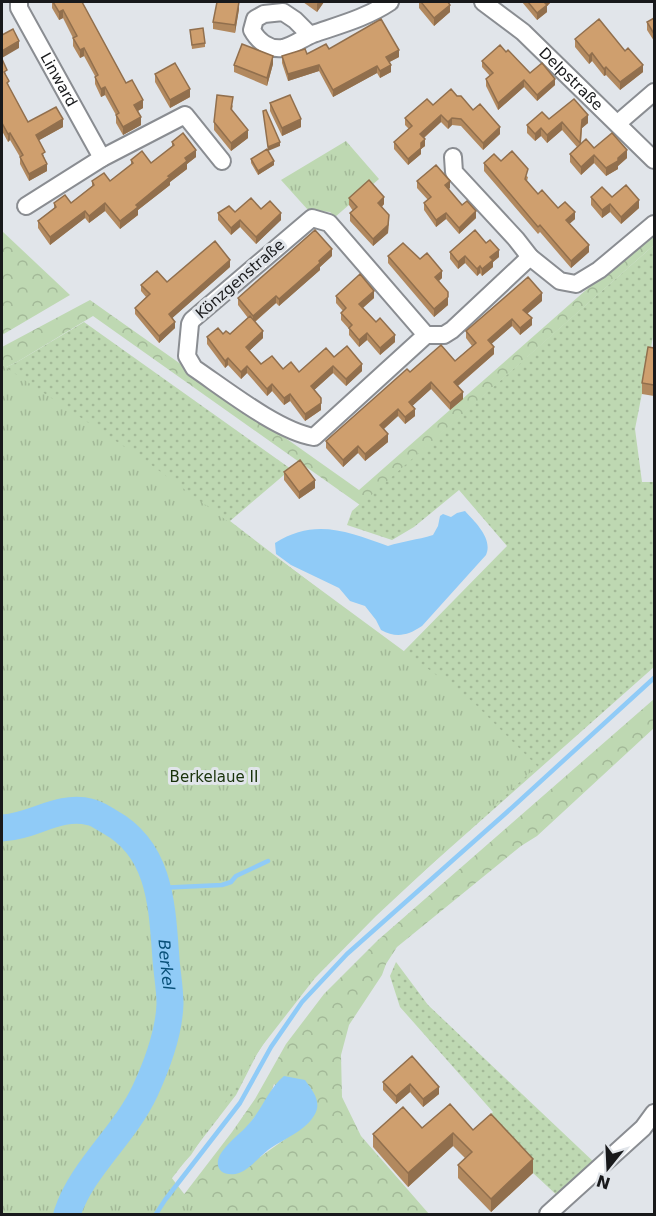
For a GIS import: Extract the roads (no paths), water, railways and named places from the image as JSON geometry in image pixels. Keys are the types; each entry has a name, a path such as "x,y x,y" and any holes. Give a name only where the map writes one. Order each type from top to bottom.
{"street":[{"name":"Linward","path":"19,2 19,8 102,158"},
{"path":"310,35 365,16 390,2"},
{"name":"Delpstraße","path":"485,2 523,32 654,160"},
{"path":"618,123 654,92"},
{"path":"26,206 102,158 185,115 222,161"},
{"path":"453,157 454,172 530,257 560,281 576,284 599,270 654,224"},
{"name":"Könzgenstraße","path":"426,335 329,223 312,218 192,320 187,356 194,368 277,423 301,435 314,437 426,335 444,335 452,330 530,257"},
{"path":"548,1215 643,1128 654,1113"}],"water":[{"path":"465,511 485,537 488,549 486,555 422,626 406,634 397,635 381,630 365,606 350,601 339,588 291,565 276,554 275,543 289,535 317,529 345,532 388,546 433,535 440,516 443,514 451,517"},
{"path":"284,1076 305,1080 317,1100 315,1114 300,1130 268,1150 243,1171 237,1174 227,1174 221,1171 218,1159 221,1153 252,1121 278,1081"}],"waterway":[{"path":"156,1214 240,1103 271,1047 302,1002 347,954 654,678"},
{"name":"Berkel","path":"2,828 13,827 67,811 79,810 95,814 127,834 140,848 156,882 160,900 170,993 167,1027 162,1049 136,1107 83,1182 67,1214"},
{"path":"158,888 222,885 268,861"}],"park label":[{"name":"Berkelaue II","path":"214,777"}]}
